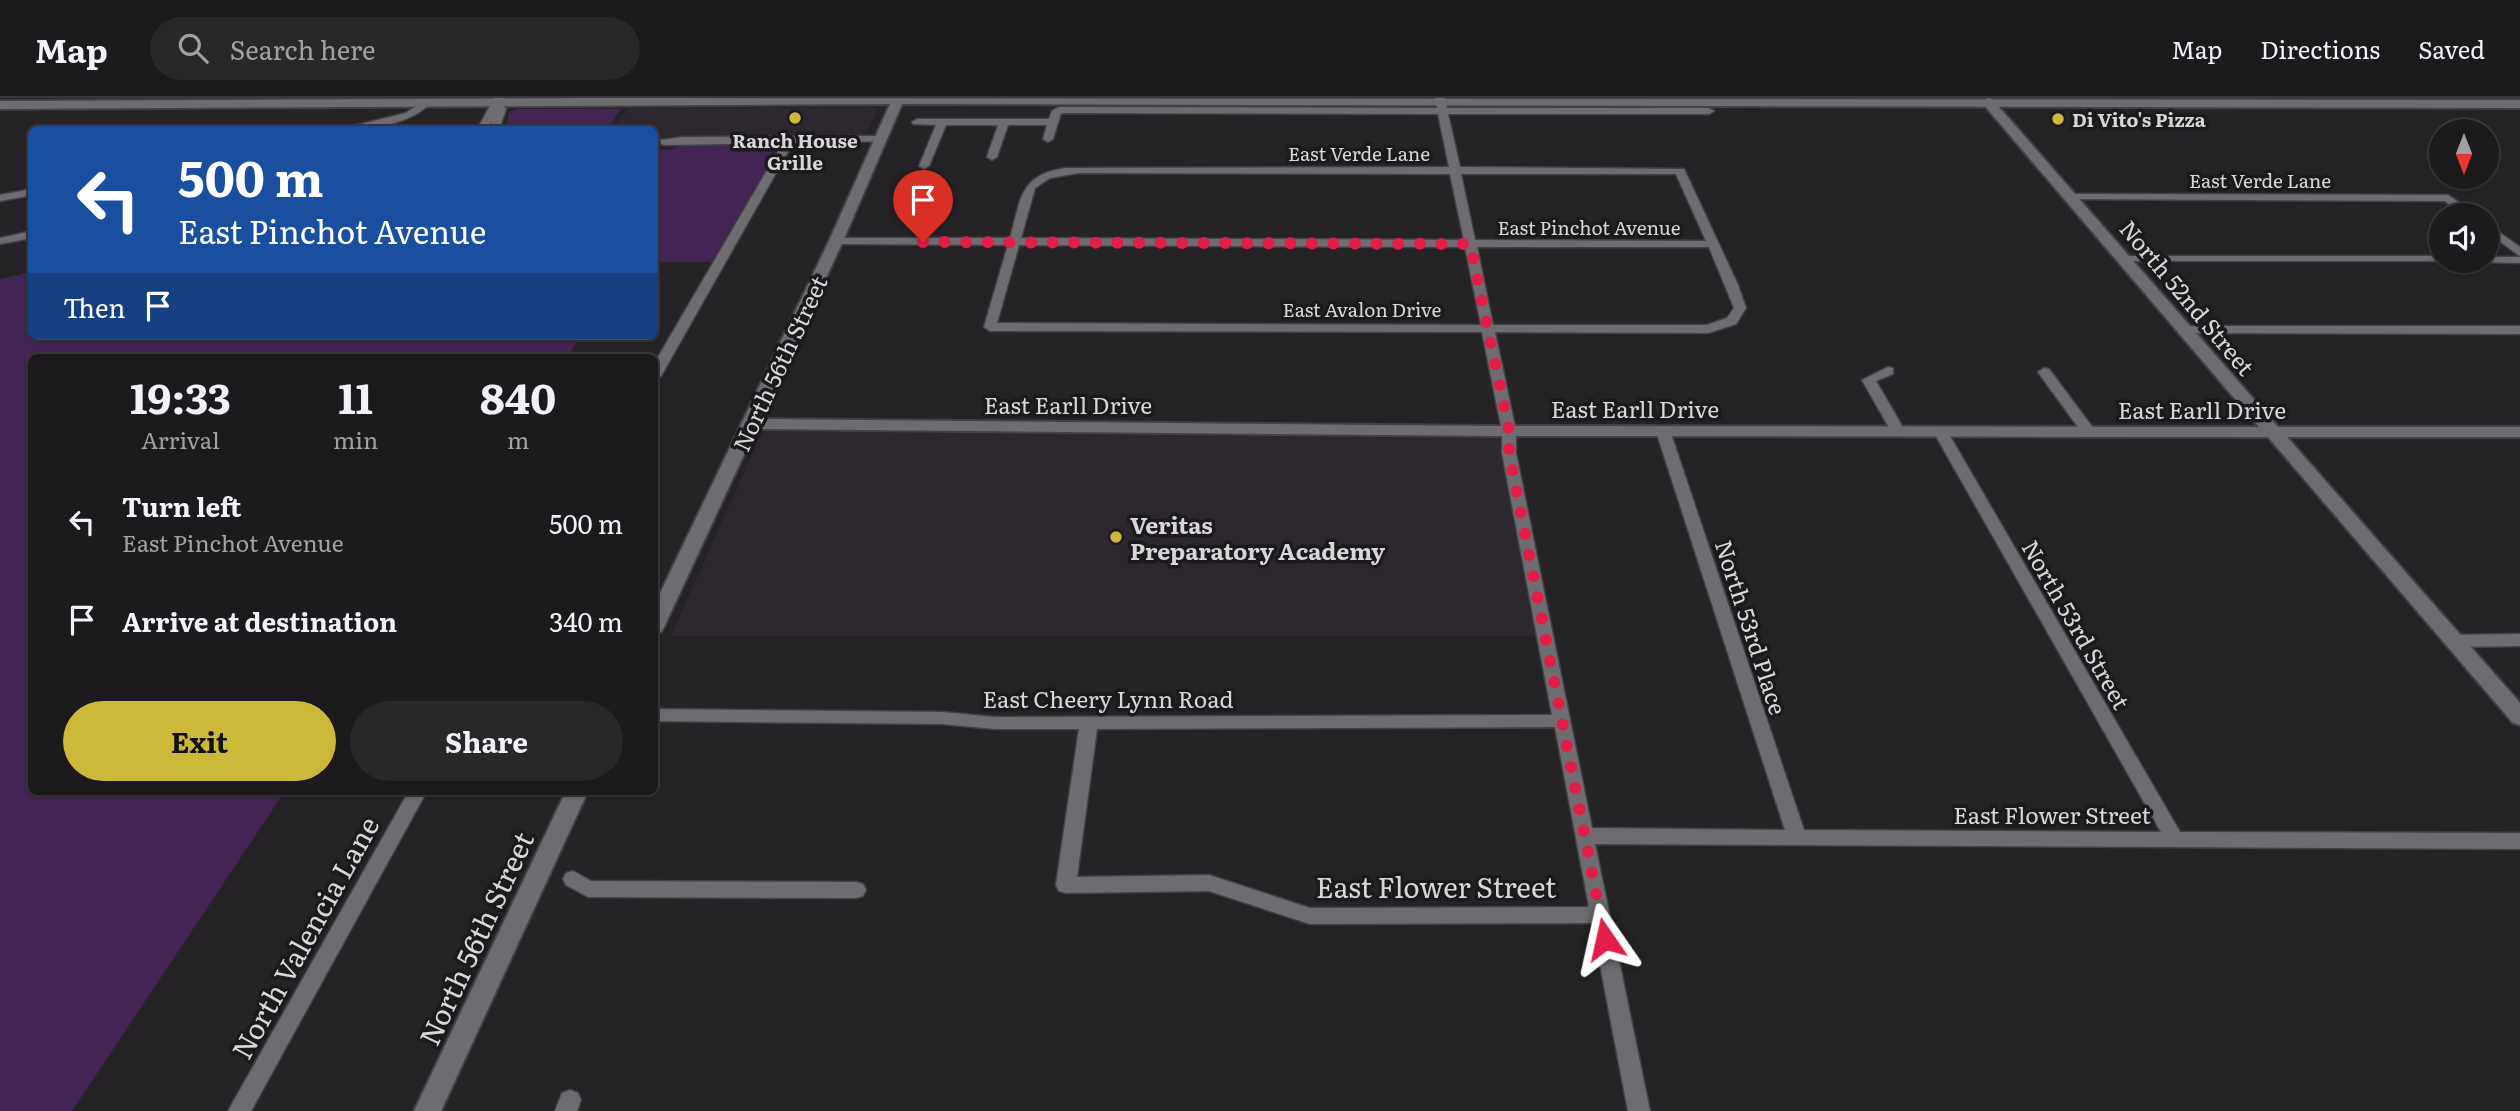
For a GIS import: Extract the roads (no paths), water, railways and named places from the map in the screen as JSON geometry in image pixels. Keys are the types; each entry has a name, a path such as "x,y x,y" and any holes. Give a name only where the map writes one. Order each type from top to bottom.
{"main road":[{"path":"0,105 898,99 1060,105 1986,100 2520,104"},
{"name":"North 56th Street","path":"658,619 836,241 898,99"},
{"name":"North 52nd Street","path":"1986,100 2520,717"},
{"name":"East Earll Drive","path":"750,425 2520,432"},
{"name":"North 56th Street","path":"426,1111 575,795"}],"street":[{"path":"483,126 487,115 498,100"},
{"path":"495,126 501,108 498,100"},
{"path":"361,126 409,116 426,103"},
{"path":"1441,103 1509,430 1509,453 1639,1111"},
{"path":"1048,139 1060,105"},
{"path":"917,122 1053,122"},
{"path":"924,166 942,122"},
{"path":"992,157 1004,122"},
{"path":"658,145 683,139 881,138"},
{"path":"658,369 790,139"},
{"name":"East Verde Lane","path":"1014,243 1030,187 1038,178 1054,172 1455,170 1680,171 1712,244"},
{"path":"0,198 28,193"},
{"name":"East Verde Lane","path":"2071,197 2448,198 2455,203"},
{"path":"0,241 28,235"},
{"path":"2499,236 2520,253"},
{"name":"East Pinchot Avenue","path":"836,241 1712,244"},
{"name":"East Avalon Drive","path":"1014,243 990,327 1708,328 1732,321 1740,308 1712,244"},
{"path":"2124,259 2429,259"},
{"path":"2499,260 2520,260"},
{"path":"2184,330 2520,330"},
{"path":"1888,371 1869,380 1898,431"},
{"path":"2044,372 2088,431"},
{"name":"North 53rd Place","path":"1663,430 1797,837"},
{"name":"North 53rd Street","path":"1940,431 2175,838"},
{"path":"2452,641 2520,640"},
{"name":"East Cheery Lynn Road","path":"658,715 942,718 995,723 1561,721"},
{"name":"East Flower Street","path":"1089,722 1066,885 1209,883 1310,916 1601,915"},
{"name":"North Valencia Lane","path":"239,1111 416,795"},
{"name":"East Flower Street","path":"1584,836 2520,841"},
{"path":"573,879 588,889 856,890"}],"place":[{"name":"Ranch House Grille","path":"795,118"},
{"name":"Di Vito's Pizza","path":"2058,119"},
{"name":"Veritas Preparatory Academy","path":"1116,537"}]}
